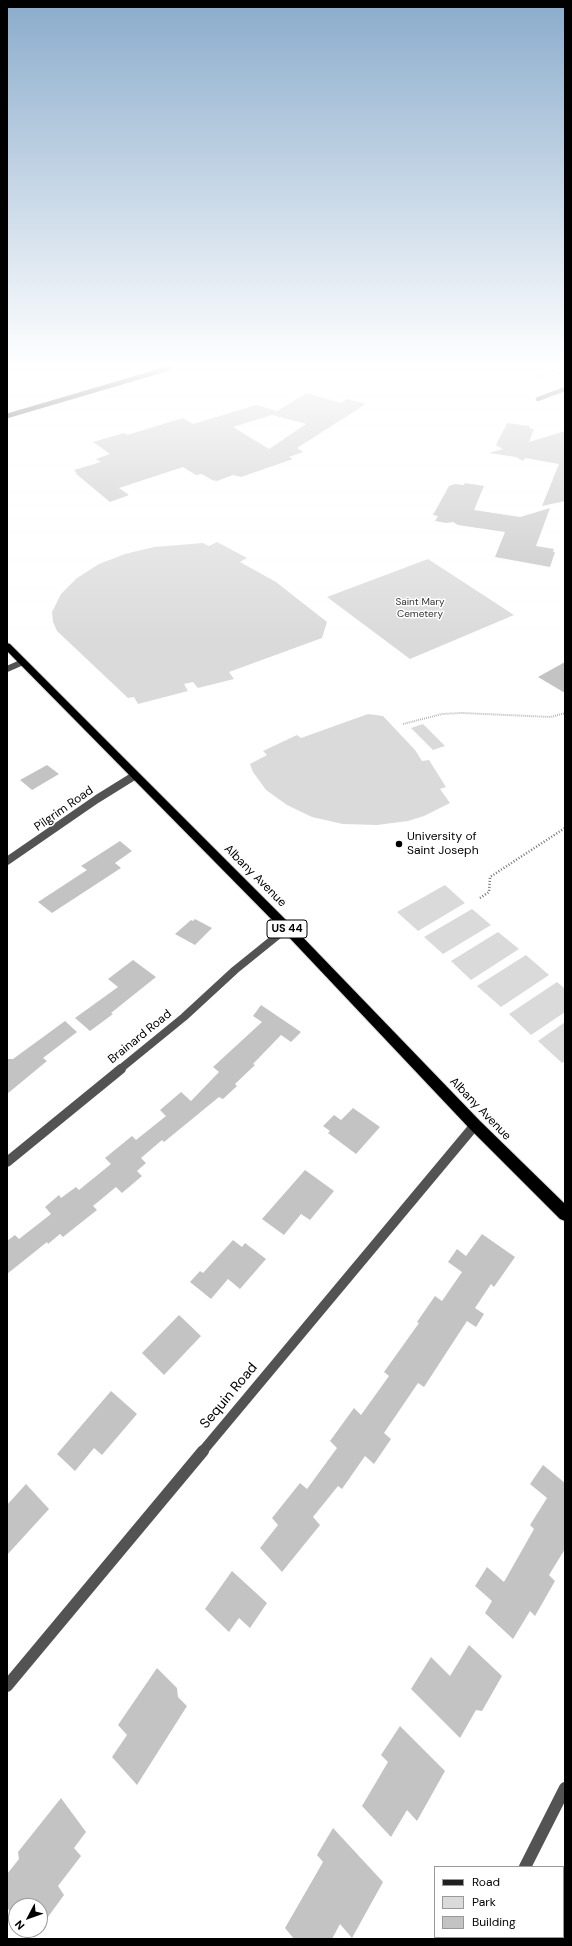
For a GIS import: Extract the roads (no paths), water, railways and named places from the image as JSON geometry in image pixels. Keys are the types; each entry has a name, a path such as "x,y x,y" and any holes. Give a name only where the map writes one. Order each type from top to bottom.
{"highway":[{"name":"Albany Avenue","path":"7,646 134,776 287,928 475,1125 565,1214"}],"street":[{"path":"7,669 23,662"},
{"name":"Pilgrim Road","path":"7,861 97,799 134,776"},
{"name":"Brainard Road","path":"7,1162 184,1017 235,970 287,928"},
{"name":"Sequin Road","path":"7,1686 475,1125"},
{"path":"526,1866 565,1788"}],"place":[{"name":"University of Saint Joseph","path":"399,844"}],"park label":[{"name":"Saint Mary Cemetery","path":"420,608"}]}
